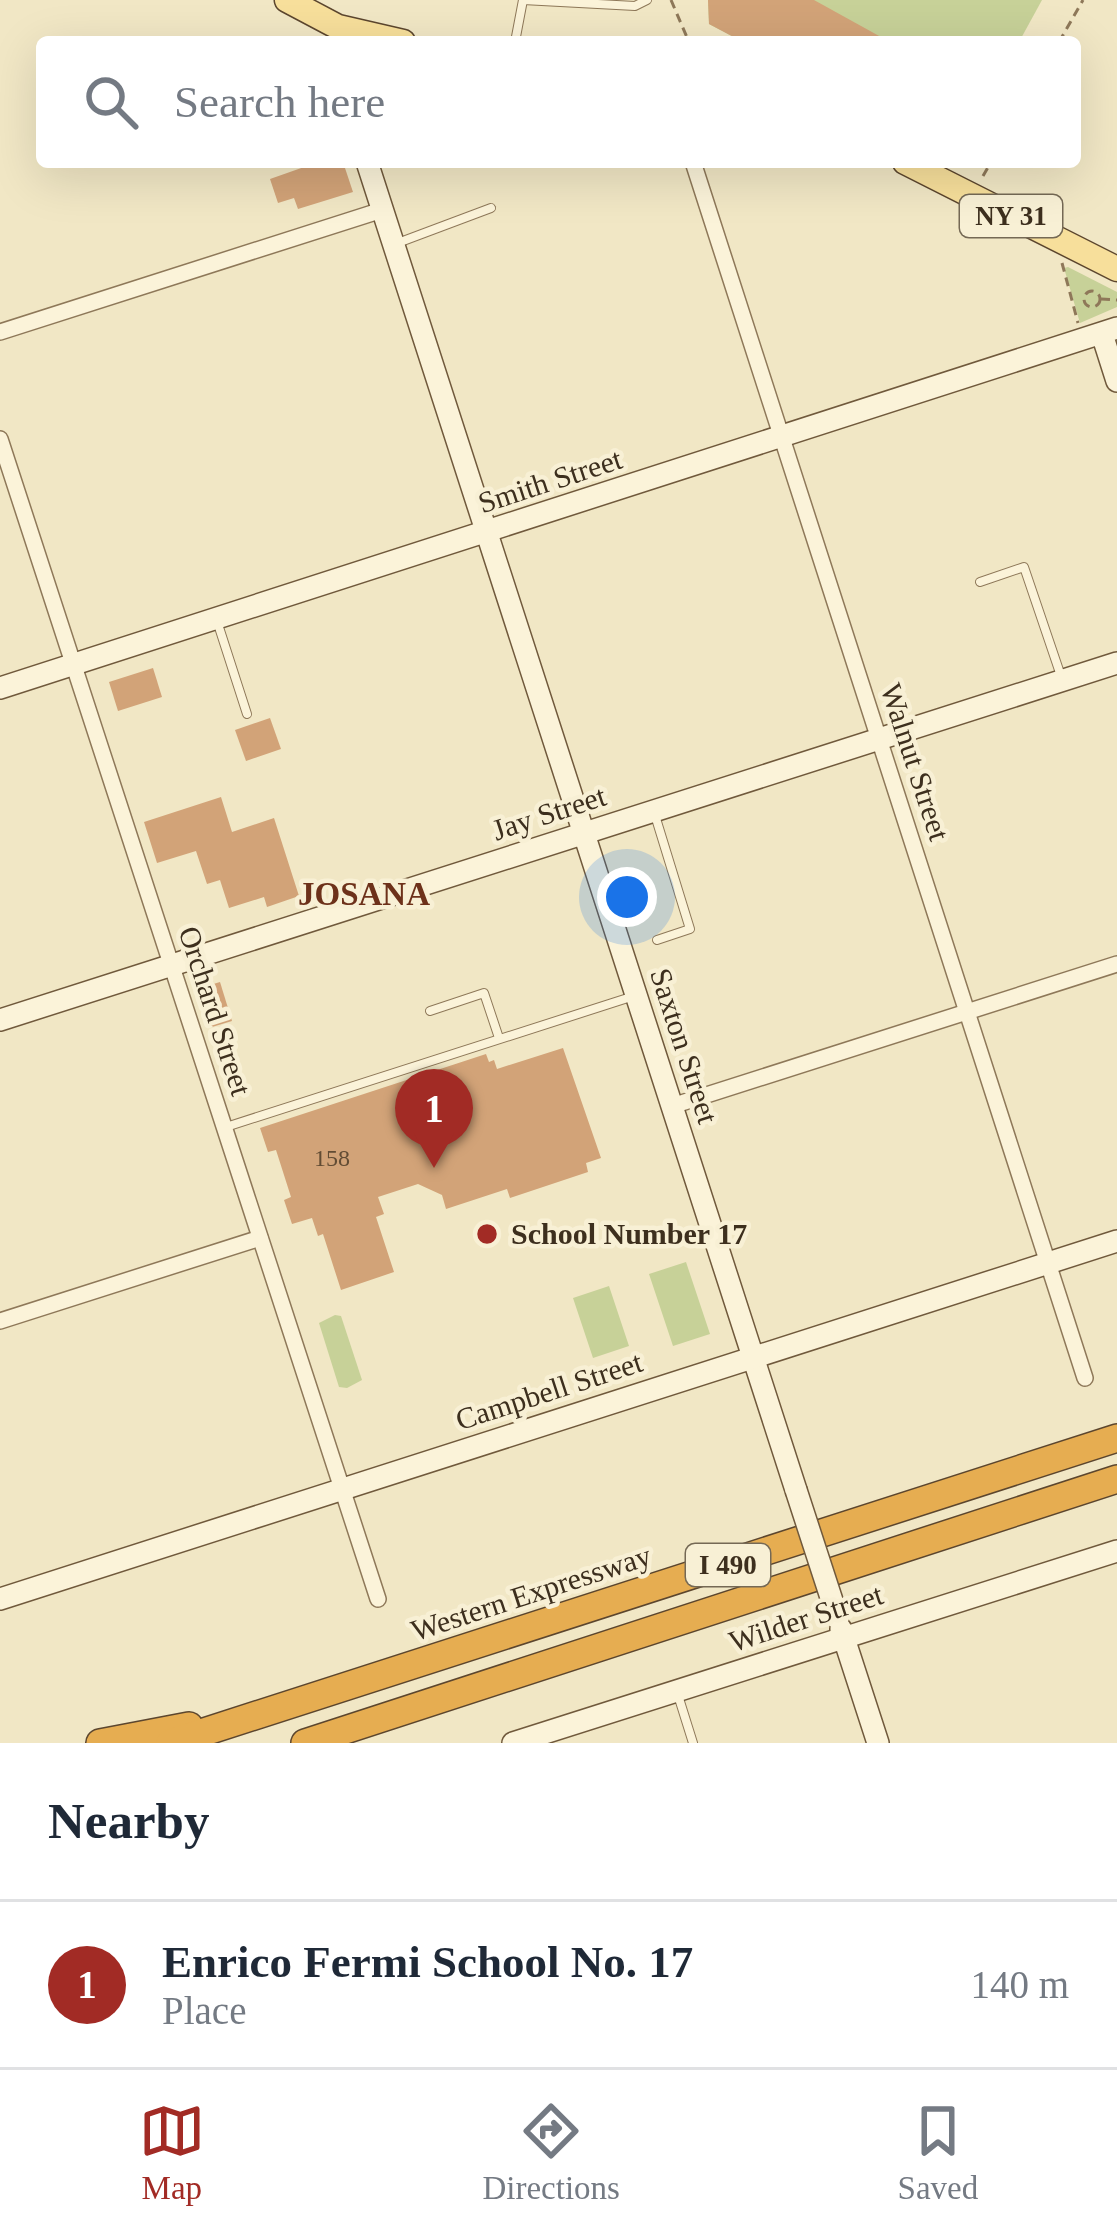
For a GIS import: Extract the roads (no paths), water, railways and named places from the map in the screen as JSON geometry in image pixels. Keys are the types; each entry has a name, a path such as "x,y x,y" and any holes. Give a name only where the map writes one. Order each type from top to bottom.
{"highway":[{"name":"Western Expressway","path":"170,1743 1117,1438"},
{"name":"I 490","path":"305,1743 1116,1480"},
{"path":"100,1743 338,1689"},
{"path":"364,1743 473,1690"}],"main road":[{"path":"287,0 337,34"},
{"name":"NY 31","path":"916,168 1109,275"}],"street":[{"name":"Saxton Street","path":"369,168 878,1743"},
{"name":"Walnut Street","path":"695,168 1085,1378"},
{"path":"0,332 382,210"},
{"path":"1109,331 1117,382"},
{"name":"Smith Street","path":"0,688 1109,331"},
{"name":"Orchard Street","path":"0,439 7,487 74,665 378,1599"},
{"name":"Jay Street","path":"0,1020 1117,663"},
{"path":"672,1106 1117,964"},
{"path":"0,1321 260,1238"},
{"name":"Campbell Street","path":"0,1599 1117,1241"},
{"name":"Wilder Street","path":"513,1743 677,1691 841,1628 1117,1551"}],"lane":[{"path":"516,36 523,0 635,6 647,0"},
{"path":"394,245 491,208"},
{"path":"980,582 1024,567 1063,680"},
{"path":"217,620 247,714"},
{"path":"653,811 690,928 657,940"},
{"path":"430,1011 484,994 499,1038"},
{"path":"224,1127 636,995"},
{"path":"677,1691 693,1743"}],"place":[{"name":"Enrico Fermi School No. 17","path":"434,1168"},
{"name":"School Number 17","path":"487,1234"}],"district":[{"name":"JOSANA","path":"364,893"}]}
